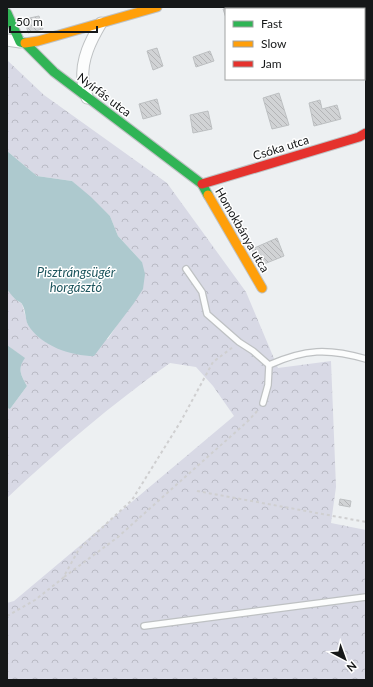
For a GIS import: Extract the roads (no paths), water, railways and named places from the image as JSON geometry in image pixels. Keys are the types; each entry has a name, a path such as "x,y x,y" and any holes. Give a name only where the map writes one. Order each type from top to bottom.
{"street":[{"path":"7,40 22,42 38,41 157,7"},
{"name":"Nyírfás utca","path":"7,13 22,42 54,72 202,184"},
{"path":"87,98 82,80 84,59 90,42 101,23"},
{"name":"Csóka utca","path":"202,184 359,137 366,133"},
{"name":"Homokbánya utca","path":"202,184 262,288"}],"lane":[{"path":"186,269 202,292 207,314 238,342 253,351 269,365"},
{"path":"269,365 287,357 304,353 326,352 348,354 366,359"},
{"path":"264,403 268,385 269,365"},
{"path":"144,626 366,597"}],"water":[{"name":"Pisztrángsügér horgásztó","path":"7,151 37,176 72,181 110,216 118,236 142,262 145,274 143,289 94,356 85,356 66,352 41,339 28,325 22,304 15,299 7,289"},
{"path":"7,345 25,358 21,365 21,372 27,386 10,409 7,408"}]}
